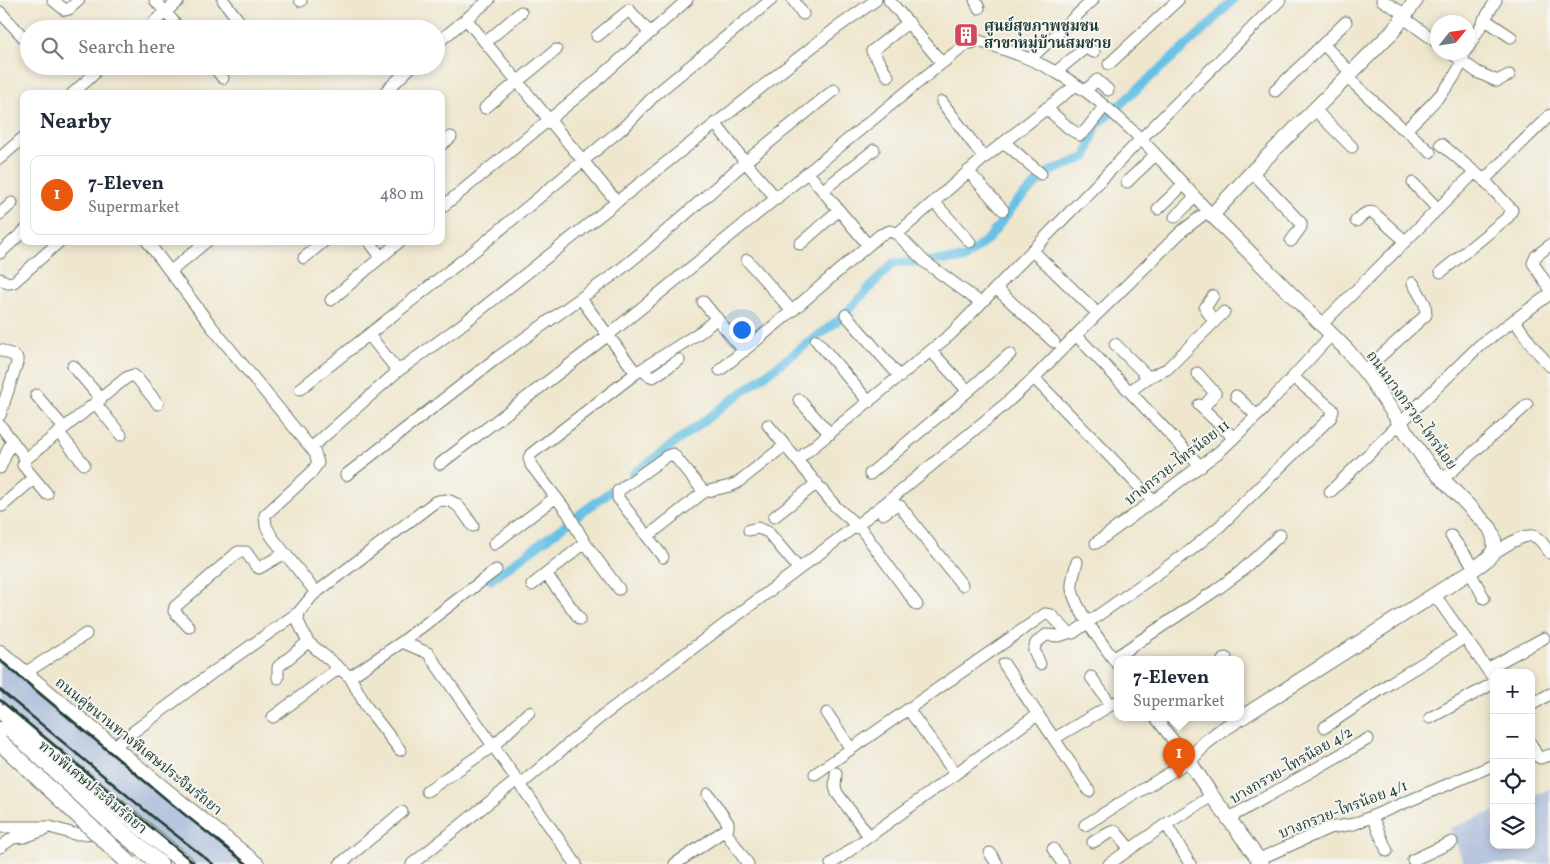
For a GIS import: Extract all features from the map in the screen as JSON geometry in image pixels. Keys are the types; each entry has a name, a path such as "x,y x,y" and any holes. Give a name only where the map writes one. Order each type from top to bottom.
{"highway":[{"name":"ทางพิเศษประจิมรัถยา","path":"0,710 186,864"},
{"name":"ทางพิเศษประจิมรัถยา","path":"0,730 160,864"},
{"path":"0,742 130,864"}],"main road":[{"path":"1205,207 1252,172 1349,75 1405,16 1416,0"},
{"name":"ถนนบางกรวย-ไทรน้อย","path":"1205,207 1327,329 1364,371 1424,460 1490,528 1495,542 1495,548 1491,555"},
{"path":"1244,716 1472,570 1491,555"},
{"name":"ถนนคู่ขนานทางพิเศษประจิมรัถยา","path":"0,652 257,864"},
{"path":"1236,721 1201,747 1189,761 1212,796 1260,861"},
{"path":"0,749 115,833 153,864"}],"street":[{"path":"53,0 65,10 69,9 79,0"},
{"path":"155,0 173,20"},
{"path":"157,20 178,0"},
{"path":"223,0 238,20"},
{"path":"623,0 629,10 650,33"},
{"path":"445,205 594,83 687,0"},
{"path":"300,389 478,248 625,126 656,94 771,0"},
{"path":"793,0 803,14"},
{"path":"311,448 398,371 460,326 843,23 876,0"},
{"path":"889,0 942,63"},
{"path":"1030,58 1093,0"},
{"path":"1109,64 1178,0"},
{"path":"797,460 932,351 1280,0"},
{"path":"1382,0 1430,36"},
{"path":"1475,35 1496,0"},
{"path":"445,36 483,2"},
{"path":"598,36 629,10"},
{"path":"0,12 20,34"},
{"path":"486,42 521,12"},
{"path":"466,19 617,202"},
{"path":"1484,19 1510,37"},
{"path":"888,76 872,51 909,22"},
{"path":"1275,91 1346,22"},
{"path":"440,464 607,336 942,63 968,44 979,42 1030,58 1080,88 1108,110 1140,140 1205,207"},
{"path":"1323,44 1349,75 1401,127 1430,152"},
{"path":"1056,72 1085,48 1094,52"},
{"path":"485,108 556,50"},
{"path":"1406,130 1451,82 1463,60"},
{"path":"1466,60 1477,72 1492,80 1502,79 1509,75"},
{"path":"76,90 93,75"},
{"path":"221,75 224,78"},
{"path":"387,90 403,75"},
{"path":"898,234 968,171 1046,108 1097,80 1108,90"},
{"path":"346,475 498,357 580,300 647,248 745,162 834,90"},
{"path":"942,102 984,158"},
{"path":"1046,108 1070,129 1080,135 1108,110"},
{"path":"1315,110 1352,147"},
{"path":"1484,180 1550,115"},
{"path":"715,124 776,199"},
{"path":"445,142 451,137"},
{"path":"0,158 20,140"},
{"path":"1004,142 1040,174"},
{"path":"1441,144 1484,180 1510,208 1511,213 1441,272"},
{"path":"823,190 874,150"},
{"path":"1128,182 1155,155"},
{"path":"968,171 1003,210"},
{"path":"808,172 868,245"},
{"path":"1252,172 1301,223 1291,241"},
{"name":"บางกรวย-ไทรน้อย 11","path":"1096,543 1201,467 1257,416 1294,378 1327,329 1405,241 1475,172"},
{"path":"1158,209 1184,184"},
{"path":"1413,184 1438,208"},
{"path":"934,202 970,242"},
{"path":"0,214 12,203"},
{"path":"1175,216 1205,207"},
{"path":"412,864 598,720 799,569 855,524 887,502 1034,378 1205,207"},
{"path":"800,244 839,210"},
{"path":"1356,221 1366,213 1374,212 1405,241"},
{"path":"720,370 868,245 886,232 890,231 898,234 924,262 981,303"},
{"path":"0,253 20,235"},
{"path":"0,279 8,283 14,282 56,245"},
{"path":"149,245 212,327 316,453 318,463 311,473 265,515 266,526 314,590 313,595"},
{"path":"171,271 202,245"},
{"path":"304,258 319,245"},
{"path":"372,245 381,257"},
{"path":"330,300 395,245"},
{"path":"1550,245 1536,256 1533,263 1550,289"},
{"path":"1032,250 1092,308"},
{"path":"747,260 792,311"},
{"path":"1364,371 1426,315 1425,304 1413,283"},
{"path":"996,288 1054,342"},
{"path":"1330,492 1480,345 1550,294"},
{"path":"1213,296 1205,308 1214,322"},
{"path":"580,300 607,336 639,371 653,377 679,360"},
{"path":"703,302 744,351"},
{"path":"1130,391 1148,377 1167,369 1224,312"},
{"path":"846,316 900,377"},
{"path":"619,589 585,543 556,496 531,465 531,454 639,371 702,331 717,318"},
{"path":"1514,320 1534,348 1550,366"},
{"path":"369,335 398,371"},
{"path":"1076,335 1201,467"},
{"path":"816,340 869,402"},
{"path":"1115,344 1148,377"},
{"path":"0,350 17,358 0,414"},
{"path":"932,351 968,391"},
{"path":"870,474 1010,354"},
{"path":"73,366 121,435"},
{"path":"1197,372 1216,393 1201,407 1234,438"},
{"path":"47,494 23,465 26,459 126,378 133,375 158,404"},
{"path":"1034,378 1153,502"},
{"path":"1040,664 1034,650 1036,643 1046,635 1059,636 1072,633 1191,550 1220,526 1331,417 1332,409 1294,378"},
{"path":"36,395 84,464"},
{"path":"1236,396 1257,416"},
{"path":"799,400 830,434"},
{"path":"1442,480 1527,406"},
{"path":"0,425 26,459"},
{"path":"768,425 836,506 855,524 917,605"},
{"path":"0,468 12,440"},
{"path":"648,536 704,492 730,486 744,479 784,446"},
{"path":"663,557 618,498 618,491 667,456 673,454 704,492"},
{"path":"2,506 33,478"},
{"path":"774,517 817,483"},
{"path":"494,544 556,496"},
{"path":"113,747 212,673 299,612 313,595 435,502 449,499 461,508 473,526"},
{"path":"855,524 893,507 900,506 962,585"},
{"path":"749,530 758,528 768,532 799,569"},
{"path":"1124,656 1238,573 1280,535"},
{"path":"1451,536 1472,570 1484,598"},
{"path":"1491,555 1523,537 1532,536 1537,538 1550,553"},
{"path":"532,585 585,543"},
{"path":"189,627 174,611 175,607 238,552 246,552 259,568 285,553"},
{"path":"1077,562 1072,580 1073,592 1089,622 1114,659"},
{"path":"350,677 402,642 496,570"},
{"path":"546,574 580,619"},
{"path":"1434,594 1490,674"},
{"path":"299,612 298,621 308,642 350,677 366,706 400,750"},
{"path":"815,774 1045,614 1052,615 1068,633"},
{"path":"24,673 86,634"},
{"path":"1325,727 1392,682 1464,638"},
{"path":"1498,669 1544,638"},
{"path":"278,678 278,667 308,642"},
{"path":"402,642 428,653 519,782 580,862"},
{"path":"1004,664 1089,791"},
{"path":"273,717 339,668"},
{"path":"1055,738 1114,703 1091,677"},
{"path":"1430,718 1490,686"},
{"path":"1535,703 1550,694"},
{"path":"908,708 955,773"},
{"path":"427,792 493,746 529,712"},
{"path":"827,713 851,749"},
{"path":"835,863 869,836 1038,714"},
{"path":"1085,825 1189,761 1158,721"},
{"name":"บางกรวย-ไทรน้อย 4/2","path":"1229,818 1368,739"},
{"path":"1535,752 1537,756 1548,756"},
{"name":"บางกรวย-ไทรน้อย 4/1","path":"1260,861 1329,828 1354,824 1490,767"},
{"path":"836,773 837,793 869,836"},
{"path":"682,862 728,828 728,823 708,794"},
{"path":"1109,864 1128,856 1166,824 1212,796"},
{"path":"340,864 402,812"},
{"path":"1372,816 1387,850"},
{"path":"1166,824 1190,864"},
{"path":"0,827 50,827 74,834 115,833"},
{"path":"0,847 13,838 24,837 50,827"},
{"path":"725,831 748,864"},
{"path":"1093,842 1115,831 1128,856"},
{"path":"1411,863 1452,842"},
{"path":"1053,849 1063,864"},
{"path":"990,853 997,864"}],"shaded area":[{"path":"0,656 252,864 177,864 0,722"},
{"path":"1550,789 1550,864 1464,864 1450,828 1490,813 1490,849 1535,849 1535,795"}],"waterway":[{"path":"633,474 840,319 893,263 964,259 989,238 1015,204 1049,172 1086,157 1096,126 1208,26 1233,0"},
{"path":"491,580 623,482"}],"railway":[{"path":"0,660 184,814 247,864"},
{"path":"0,690 213,864"},
{"path":"0,700 195,864"}],"place":[{"name":"ศูนย์สุขภาพชุมชน สาขาหมู่บ้านสมชาย","path":"966,35"},
{"name":"7-Eleven","path":"1179,779"}]}
